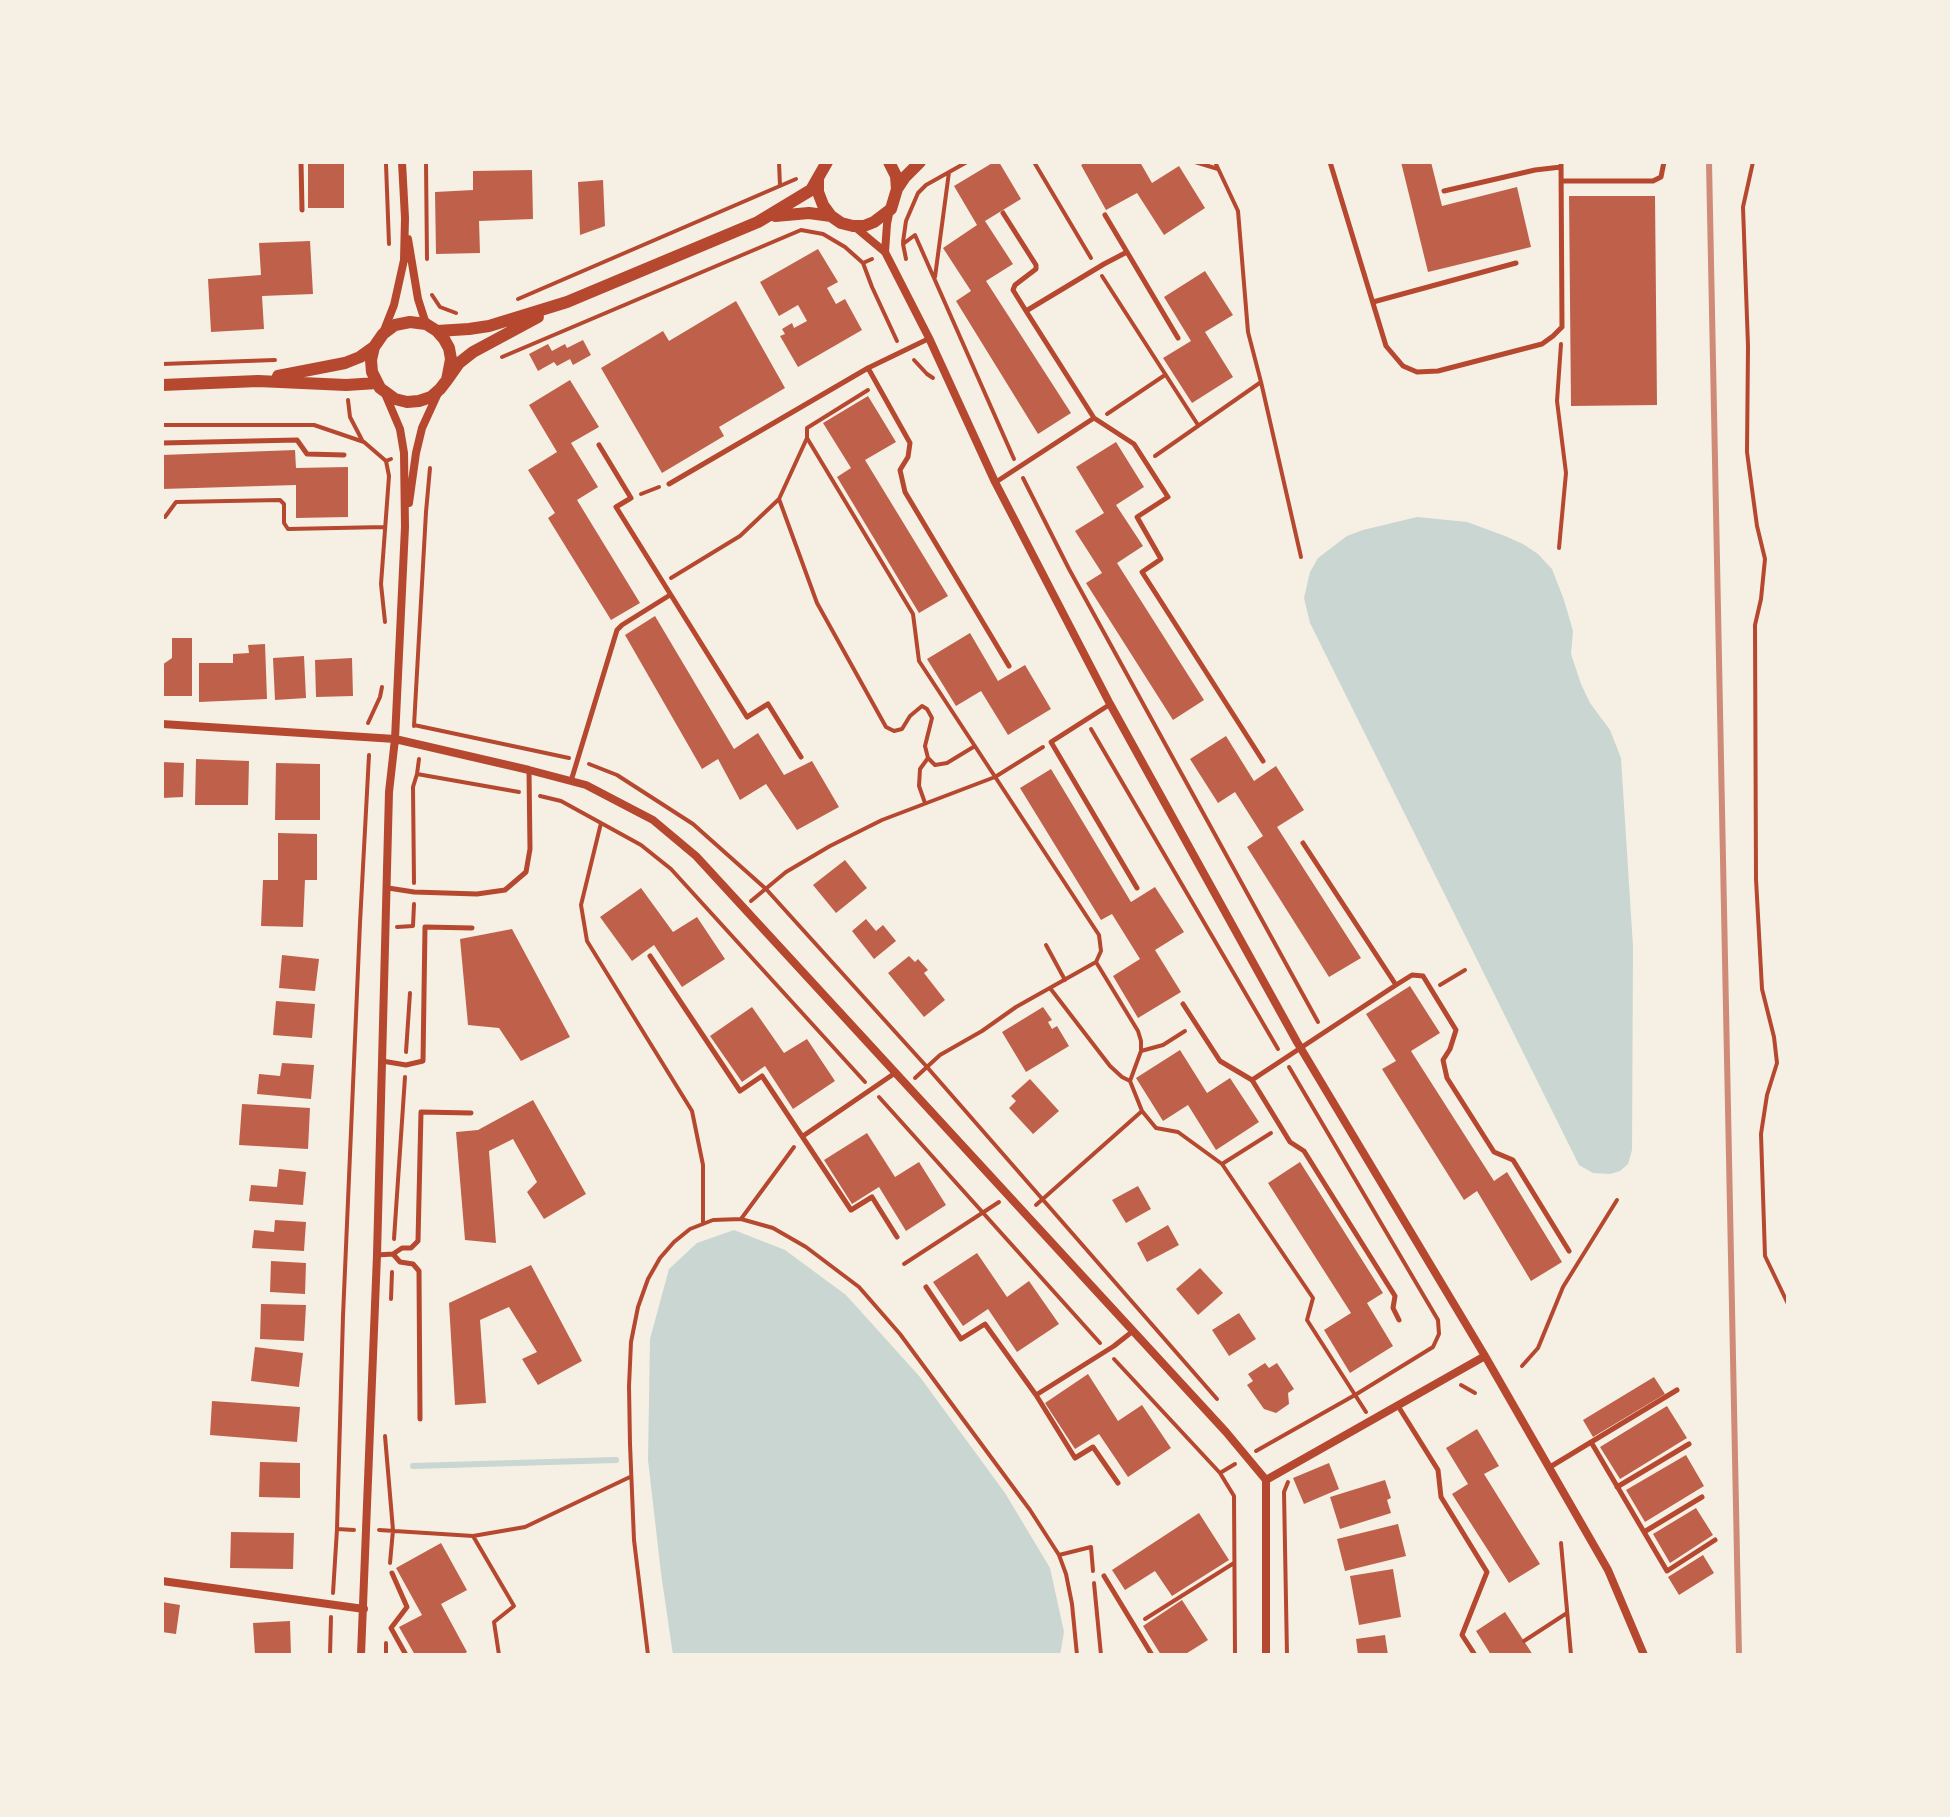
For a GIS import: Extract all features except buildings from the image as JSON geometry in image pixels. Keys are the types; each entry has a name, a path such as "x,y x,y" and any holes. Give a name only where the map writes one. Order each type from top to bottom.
{"street":[{"path":"258,381 345,363 374,347 383,334 394,305 404,260 402,162"},
{"path":"405,527 422,428 459,363 473,352 567,302 768,217 811,190 827,162"},
{"path":"889,162 896,176 897,189"},
{"path":"885,252 887,224 897,189 920,162"},
{"path":"818,178 818,192 823,205 841,223 864,226 891,209"},
{"path":"768,217 809,213 831,216"},
{"path":"162,385 258,381 381,388 395,399 407,402 431,397 444,385 451,359 449,348 431,328 418,299 405,218"},
{"path":"853,226 885,252 929,338 995,482 1110,704 1300,1047 1485,1356 1608,1570 1644,1655"},
{"path":"383,334 395,325 410,322 431,328 469,329 501,323 567,302"},
{"path":"361,1655 377,1255 389,792 395,739 405,527 404,453 400,429 393,408 372,372 374,347"},
{"path":"162,724 395,739 529,770 586,785 653,820 696,856 1226,1432 1266,1480 1266,1655"},
{"path":"1266,1480 1485,1356"},
{"path":"162,1581 364,1609"}],"lane":[{"path":"301,162 302,210"},
{"path":"1330,162 1386,346 1403,366 1417,372 1438,371 1542,344 1562,327 1561,165 1444,191"},
{"path":"1562,181 1653,181 1661,177 1664,162"},
{"path":"1003,213 1036,265 1036,269 1013,290 1095,420 1134,444 1168,497 1137,517 1161,559 1142,572 1263,761"},
{"path":"1105,215 1178,338"},
{"path":"1026,311 1127,252"},
{"path":"1373,302 1516,263"},
{"path":"669,484 868,368 929,338"},
{"path":"868,368 910,443 908,457 900,470 905,492 1009,666"},
{"path":"995,482 1095,420"},
{"path":"162,443 297,440 307,454 344,455"},
{"path":"599,445 631,498 616,507 747,717 768,704 801,757"},
{"path":"571,781 617,630 670,595"},
{"path":"1110,704 1051,742 1137,888"},
{"path":"388,888 477,894 505,890 526,872 530,849 529,770"},
{"path":"1303,843 1396,985"},
{"path":"382,1061 406,1065 423,1061 425,927 472,928"},
{"path":"650,956 740,1091 762,1076 851,1210 872,1197 897,1237"},
{"path":"1252,1080 1412,975 1423,976 1456,1030 1443,1060 1447,1078 1494,1152 1513,1160 1569,1251"},
{"path":"1183,1004 1220,1061 1252,1080 1290,1142 1304,1151 1395,1296 1393,1308 1399,1320"},
{"path":"803,1136 896,1072"},
{"path":"377,1255 411,1248 418,1241 421,1112 471,1113"},
{"path":"393,1254 400,1262 413,1264 419,1271 420,1419"},
{"path":"926,1287 961,1339 985,1324 1036,1395 1075,1458 1093,1447 1118,1483"},
{"path":"1036,1395 1133,1331"},
{"path":"1550,1467 1677,1390"},
{"path":"1398,1406 1438,1470 1441,1497 1487,1572 1462,1635 1475,1655"},
{"path":"1591,1442 1667,1571 1715,1540"},
{"path":"1617,1487 1689,1444"},
{"path":"1644,1532 1702,1497"},
{"path":"391,1571 407,1607 391,1628 406,1655"},
{"path":"1104,1576 1152,1655"}],"path":[{"path":"386,162 389,252"},
{"path":"426,162 427,265"},
{"path":"779,162 780,186"},
{"path":"903,244 906,221 918,193 926,185 967,162"},
{"path":"1034,162 1097,268 1198,425"},
{"path":"1195,162 1218,169"},
{"path":"1218,162 1218,169 1238,211 1248,332 1301,557"},
{"path":"1753,162 1743,207 1748,346 1747,452 1757,526 1765,559 1755,625 1756,879 1762,989 1777,1063 1767,1095 1761,1134 1765,1256 1788,1304"},
{"path":"935,278 949,172"},
{"path":"512,301 803,176"},
{"path":"496,359 801,230 823,234 863,263 894,338 927,374 953,389"},
{"path":"863,263 915,235 1018,468 1069,569 1323,1032"},
{"path":"430,289 440,307 469,315"},
{"path":"1559,548 1566,473 1557,401 1562,327"},
{"path":"162,364 282,359"},
{"path":"1095,420 1165,375"},
{"path":"1146,461 1261,382"},
{"path":"663,583 740,536 779,499 807,438 807,428 877,385"},
{"path":"162,425 314,425 364,442 386,461 389,476 381,584 385,622"},
{"path":"807,438 913,614 919,661 1099,935 1101,951 1096,962 940,1055 907,1085"},
{"path":"386,461 404,453"},
{"path":"408,743 414,725 430,466"},
{"path":"631,498 669,484"},
{"path":"779,499 817,603 886,727 894,731 902,729 910,716 922,706 932,718 925,746 928,758 935,765 947,763 975,746"},
{"path":"162,517 176,502 280,500 284,504 284,523 288,529 385,527"},
{"path":"330,1655 368,722 382,685"},
{"path":"1086,720 1438,1320 1439,1334 1433,1347 1220,1473"},
{"path":"360,923 386,927 413,926 413,787 422,726"},
{"path":"743,908 786,872 830,846 882,820 995,777 1051,742"},
{"path":"369,755 376,767"},
{"path":"925,803 919,786 920,769 928,758"},
{"path":"417,774 561,801 641,845 671,869 1220,1473 1234,1496 1235,1655"},
{"path":"601,823 581,905 587,941 692,1111 703,1165 703,1224"},
{"path":"1046,945 1065,980"},
{"path":"1096,962 1141,1041 1141,1051 1130,1081"},
{"path":"1431,990 1465,970"},
{"path":"391,1298 410,988"},
{"path":"1050,988 1110,1066 1130,1081 1142,1111 1156,1128 1178,1132 1222,1164 1313,1298 1307,1320 1355,1395"},
{"path":"1141,1051 1163,1045 1196,1024"},
{"path":"1025,1214 1142,1111"},
{"path":"1222,1164 1280,1127"},
{"path":"741,1219 803,1136"},
{"path":"904,1264 1008,1196"},
{"path":"1522,1366 1538,1348 1563,1287 1617,1200"},
{"path":"648,1655 634,1540 631,1476 629,1386 631,1342 638,1307 648,1279 674,1242 690,1229 713,1220 741,1219 773,1228 808,1249 859,1287 900,1334 1030,1510 1059,1555 1072,1604 1077,1655"},
{"path":"1453,1387 1462,1384 1475,1393"},
{"path":"385,1431 393,1530 391,1571"},
{"path":"365,1530 473,1536 525,1527 631,1476"},
{"path":"1287,1655 1284,1492 1291,1476"},
{"path":"473,1536 514,1606 494,1622 499,1655"},
{"path":"1561,1543 1571,1655"},
{"path":"1059,1555 1091,1547 1101,1655"},
{"path":"1134,1626 1234,1563"},
{"path":"1524,1641 1567,1613"},
{"path":"386,1655 387,1638"}],"shaded area":[{"path":"1417,517 1467,522 1505,536 1538,554 1552,569 1573,631 1571,654 1581,684 1590,703 1610,730 1621,758 1633,947 1632,1150 1628,1164 1620,1171 1593,1173 1579,1165 1310,623 1304,598 1310,572 1318,558 1347,536"},
{"path":"734,1230 785,1250 846,1295 920,1377 1005,1493 1050,1568 1064,1632 1060,1655 673,1655 648,1460 650,1339 669,1269 697,1243"}],"waterway":[{"path":"413,1466 616,1460"}],"railway":[{"path":"1709,162 1739,1655"}]}
